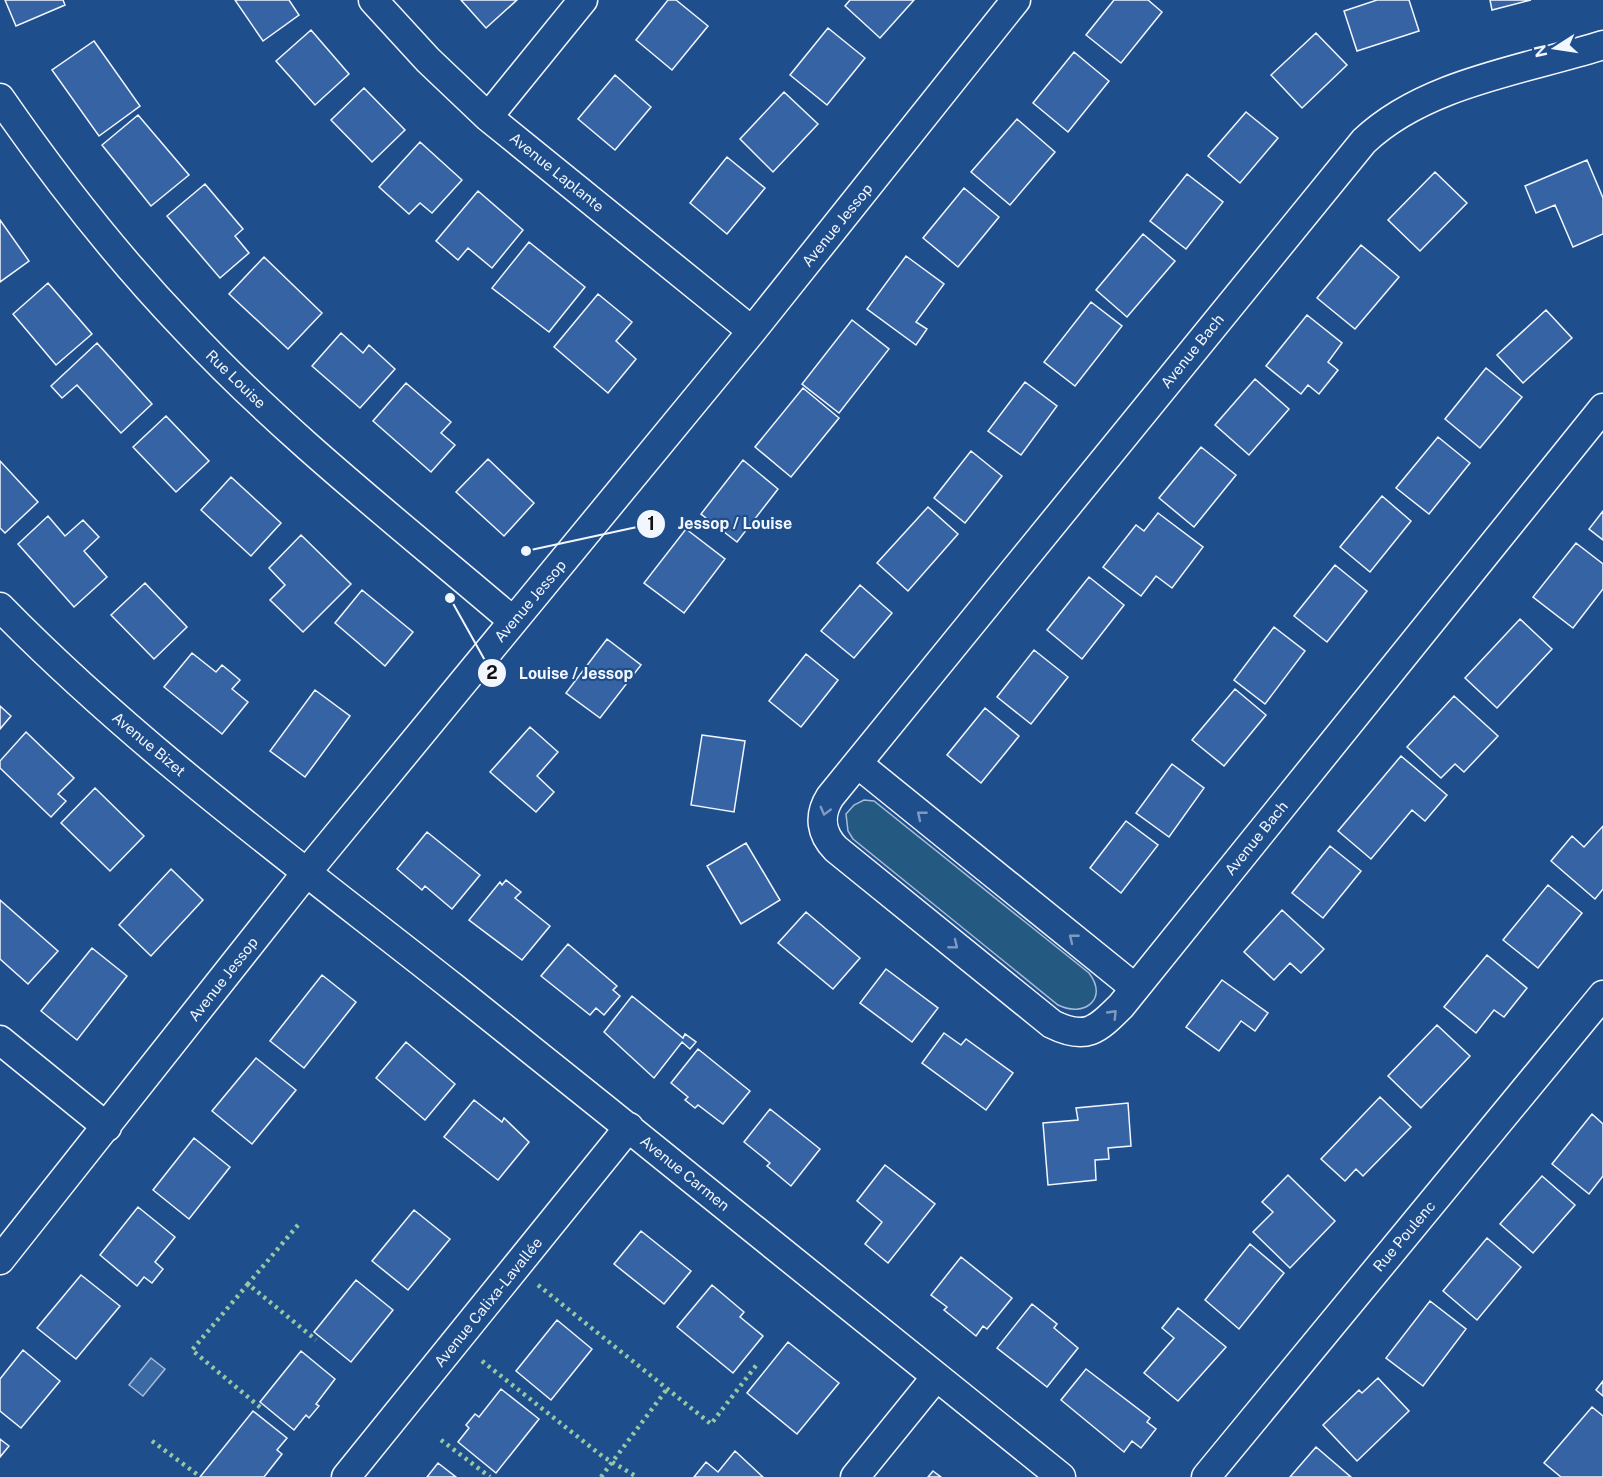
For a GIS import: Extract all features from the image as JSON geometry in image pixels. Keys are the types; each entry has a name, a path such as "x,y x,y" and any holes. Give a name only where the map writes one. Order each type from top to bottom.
{"street":[{"name":"Avenue Laplante","path":"373,0 428,60 488,117 752,331"},
{"path":"488,117 583,0"},
{"name":"Avenue Jessop","path":"0,1260 307,872 752,331 1016,0"},
{"name":"Avenue Bach","path":"1603,45 1431,96 1388,119 1364,141 830,797 823,812 823,828 829,842 1052,1024 1068,1032 1079,1033 1094,1030 1107,1021 1135,988 1603,408"},
{"name":"Rue Louise","path":"0,98 90,220 192,336 264,406 513,621"},
{"name":"Avenue Bizet","path":"0,608 119,719 307,872"},
{"path":"858,764 1135,988"},
{"name":"Avenue Carmen","path":"307,872 629,1127 1060,1477"},
{"name":"Rue Poulenc","path":"1206,1477 1603,995"},
{"path":"0,1040 107,1127"},
{"name":"Avenue Calixa-Lavallée","path":"346,1477 629,1127"},
{"path":"855,1477 936,1377"}],"shaded area":[{"path":"864,800 874,801 1089,973 1096,991 1091,1004 1077,1009 1058,1005 853,839 848,831 846,814 854,805"},
{"path":"151,1358 165,1369 143,1396 129,1385"}],"building":[{"path":"5,0 63,0 65,5 16,26"},
{"path":"235,0 289,0 299,15 263,41"},
{"path":"461,0 517,0 486,28"},
{"path":"668,0 676,0 708,26 672,70 636,40"},
{"path":"850,0 914,0 880,38 845,6"},
{"path":"1114,0 1148,0 1162,12 1121,63 1086,35"},
{"path":"1377,0 1409,0 1419,31 1357,51 1344,11"},
{"path":"1490,0 1531,0 1492,10"},
{"path":"828,28 865,58 827,105 790,75"},
{"path":"311,30 349,74 315,105 276,61"},
{"path":"1316,33 1347,65 1302,108 1271,75"},
{"path":"94,41 140,106 99,136 52,70"},
{"path":"1074,52 1109,81 1068,132 1033,103"},
{"path":"615,75 651,107 615,150 578,119"},
{"path":"364,88 405,130 372,162 331,120"},
{"path":"784,92 818,124 773,172 740,139"},
{"path":"1246,112 1278,138 1240,183 1208,156"},
{"path":"138,115 189,175 151,206 102,145"},
{"path":"1017,119 1055,152 1010,205 971,172"},
{"path":"420,142 462,180 432,213 420,203 409,214 379,187"},
{"path":"727,157 765,188 727,234 690,203"},
{"path":"1587,160 1603,198 1603,234 1573,247 1555,205 1536,213 1525,186"},
{"path":"1435,172 1467,203 1420,251 1388,220"},
{"path":"1187,174 1223,202 1186,249 1150,221"},
{"path":"205,184 243,229 235,236 249,253 220,278 167,216"},
{"path":"964,188 999,217 958,267 923,238"},
{"path":"478,191 523,230 492,268 468,248 458,260 436,241"},
{"path":"0,220 29,261 0,282"},
{"path":"1143,234 1175,261 1127,317 1096,290"},
{"path":"529,242 585,287 549,332 492,288"},
{"path":"1361,245 1399,277 1355,329 1317,298"},
{"path":"906,256 944,284 916,322 927,329 916,345 867,309"},
{"path":"264,257 322,313 288,349 229,294"},
{"path":"48,283 92,334 56,365 13,314"},
{"path":"598,294 632,322 616,341 636,359 608,393 554,347"},
{"path":"1091,302 1122,326 1075,386 1044,362"},
{"path":"1546,310 1572,338 1523,383 1497,355"},
{"path":"1307,315 1342,343 1328,362 1338,370 1319,394 1308,385 1301,394 1266,366"},
{"path":"852,320 889,349 839,413 802,384"},
{"path":"341,333 363,353 369,345 395,369 360,408 312,366"},
{"path":"97,343 152,404 121,433 77,385 62,398 51,386"},
{"path":"1486,368 1522,397 1480,448 1445,419"},
{"path":"1255,379 1289,409 1249,455 1215,425"},
{"path":"1025,382 1057,406 1021,455 988,431"},
{"path":"406,383 451,422 441,433 455,445 431,472 373,421"},
{"path":"803,388 839,418 791,477 755,447"},
{"path":"166,416 209,461 176,492 133,447"},
{"path":"1438,437 1470,463 1429,514 1396,488"},
{"path":"1201,447 1236,475 1194,527 1159,498"},
{"path":"971,451 1002,476 965,523 934,498"},
{"path":"488,459 534,503 504,536 456,492"},
{"path":"743,460 778,489 737,542 701,514"},
{"path":"0,461 38,502 5,533 0,528"},
{"path":"231,477 281,523 251,556 201,510"},
{"path":"1382,496 1411,521 1370,572 1340,547"},
{"path":"928,507 958,534 908,591 877,563"},
{"path":"1603,511 1603,540 1589,529"},
{"path":"1158,513 1203,547 1172,588 1156,576 1141,596 1103,567 1136,525 1144,531"},
{"path":"48,516 65,536 83,520 99,537 84,551 107,577 74,607 18,544"},
{"path":"686,529 725,559 684,613 644,583"},
{"path":"301,535 351,584 303,632 270,600 285,585 269,568"},
{"path":"1576,543 1603,564 1603,589 1573,628 1533,597"},
{"path":"1335,565 1367,591 1327,642 1294,616"},
{"path":"1089,577 1124,605 1082,659 1047,630"},
{"path":"145,583 187,627 154,659 111,615"},
{"path":"860,585 892,613 854,658 821,631"},
{"path":"362,590 413,632 385,666 335,623"},
{"path":"1520,619 1552,649 1497,708 1465,678"},
{"path":"1274,627 1305,651 1265,704 1234,680"},
{"path":"607,639 641,665 600,718 566,693"},
{"path":"1034,650 1068,677 1031,724 997,697"},
{"path":"192,653 216,672 222,665 240,680 232,689 248,702 222,734 164,687"},
{"path":"806,654 838,680 801,727 769,701"},
{"path":"1235,689 1266,715 1224,766 1192,740"},
{"path":"315,690 350,716 305,777 270,751"},
{"path":"1454,696 1498,736 1464,772 1455,764 1441,778 1407,747"},
{"path":"0,706 11,716 0,729"},
{"path":"985,708 1019,736 981,783 947,755"},
{"path":"530,727 558,752 537,776 554,792 536,812 490,772"},
{"path":"26,732 74,778 58,794 66,801 51,817 0,768 0,761"},
{"path":"702,735 745,741 734,812 691,805"},
{"path":"1401,756 1447,795 1425,821 1412,810 1371,859 1338,831"},
{"path":"1172,764 1204,788 1169,837 1136,813"},
{"path":"95,788 144,836 110,871 61,823"},
{"path":"1126,821 1158,845 1121,893 1090,868"},
{"path":"1603,826 1603,889 1595,899 1551,861 1572,836 1584,847"},
{"path":"427,832 480,875 452,909 425,886 422,890 397,869"},
{"path":"746,843 780,900 741,924 707,866"},
{"path":"1330,846 1361,871 1323,918 1292,893"},
{"path":"171,869 203,900 151,956 119,925"},
{"path":"506,880 521,892 515,898 550,926 522,960 469,920 500,882 502,885"},
{"path":"1548,885 1582,913 1538,968 1503,940"},
{"path":"0,900 58,951 28,984 0,959"},
{"path":"1282,910 1324,949 1301,973 1290,963 1274,980 1244,952"},
{"path":"806,912 860,958 833,989 778,943"},
{"path":"568,944 617,986 613,990 620,996 604,1015 596,1008 590,1015 541,976"},
{"path":"92,948 127,976 77,1040 41,1011"},
{"path":"1487,955 1527,988 1504,1017 1494,1010 1476,1033 1444,1007"},
{"path":"886,969 938,1008 912,1042 860,1003"},
{"path":"322,975 356,1002 304,1068 270,1041"},
{"path":"1222,980 1268,1013 1255,1031 1241,1021 1219,1051 1186,1027"},
{"path":"632,996 683,1038 685,1034 696,1042 690,1049 682,1042 654,1078 604,1032"},
{"path":"1437,1025 1470,1056 1421,1108 1388,1076"},
{"path":"944,1033 961,1045 966,1039 1013,1073 986,1110 922,1063"},
{"path":"406,1042 455,1084 425,1120 376,1078"},
{"path":"698,1049 750,1091 723,1124 698,1105 695,1108 685,1100 688,1097 671,1083"},
{"path":"256,1058 296,1090 252,1144 212,1111"},
{"path":"1380,1097 1411,1127 1363,1176 1356,1169 1345,1181 1321,1159"},
{"path":"474,1100 502,1122 504,1118 529,1142 498,1180 444,1137"},
{"path":"1128,1103 1131,1146 1108,1148 1109,1159 1095,1160 1096,1180 1048,1185 1043,1123 1078,1120 1076,1108"},
{"path":"770,1109 820,1149 791,1186 767,1166 770,1163 744,1142"},
{"path":"1592,1114 1603,1124 1603,1176 1589,1194 1552,1164"},
{"path":"194,1138 230,1167 189,1219 153,1190"},
{"path":"885,1165 935,1204 888,1263 865,1244 882,1222 857,1201"},
{"path":"1288,1175 1335,1221 1290,1268 1253,1232 1273,1212 1262,1202"},
{"path":"1542,1176 1575,1205 1533,1253 1500,1224"},
{"path":"138,1207 175,1237 155,1262 163,1269 152,1283 144,1277 137,1286 100,1255"},
{"path":"414,1210 450,1239 408,1290 372,1261"},
{"path":"641,1231 691,1271 664,1304 614,1264"},
{"path":"1487,1238 1521,1267 1477,1320 1443,1291"},
{"path":"1250,1244 1284,1273 1239,1329 1205,1300"},
{"path":"961,1257 1012,1298 987,1329 983,1326 976,1336 944,1310 947,1307 931,1295"},
{"path":"81,1275 120,1306 76,1359 37,1328"},
{"path":"356,1280 393,1310 351,1362 314,1332"},
{"path":"712,1285 744,1312 740,1317 763,1336 733,1373 677,1327"},
{"path":"1430,1301 1466,1329 1423,1386 1386,1358"},
{"path":"1032,1304 1057,1324 1054,1328 1078,1348 1047,1387 997,1348"},
{"path":"1178,1308 1226,1347 1178,1401 1144,1373 1174,1338 1162,1328"},
{"path":"557,1320 592,1349 551,1400 516,1371"},
{"path":"788,1342 839,1383 797,1434 747,1393"},
{"path":"23,1350 60,1381 21,1428 0,1411 0,1379"},
{"path":"301,1351 335,1379 316,1404 319,1406 309,1418 306,1415 294,1430 260,1402"},
{"path":"1086,1369 1150,1418 1147,1422 1156,1429 1141,1448 1132,1441 1124,1452 1061,1400"},
{"path":"1378,1378 1409,1411 1357,1461 1323,1425 1359,1390 1362,1393"},
{"path":"1603,1381 1603,1396 1596,1390"},
{"path":"501,1389 539,1419 496,1473 458,1442 469,1428 466,1425 475,1414 479,1417"},
{"path":"1592,1407 1603,1416 1603,1477 1561,1477 1544,1463"},
{"path":"253,1411 287,1438 277,1450 282,1454 264,1477 200,1477"},
{"path":"0,1439 9,1446 0,1457"},
{"path":"1316,1447 1351,1477 1290,1477"},
{"path":"735,1451 763,1477 694,1477 706,1462 718,1472"},
{"path":"438,1463 456,1477 427,1477"},
{"path":"933,1471 941,1477 928,1477"}],"hedge":[{"path":"298,1225 248,1284 316,1340"},
{"path":"248,1284 192,1350 261,1408"},
{"path":"538,1285 711,1424 758,1363"},
{"path":"482,1361 602,1456 637,1477"},
{"path":"601,1477 667,1389"},
{"path":"441,1440 490,1477"},
{"path":"152,1441 198,1475"}],"place":[{"name":"Jessop / Louise","path":"526,551"},
{"name":"Louise / Jessop","path":"450,598"}]}
